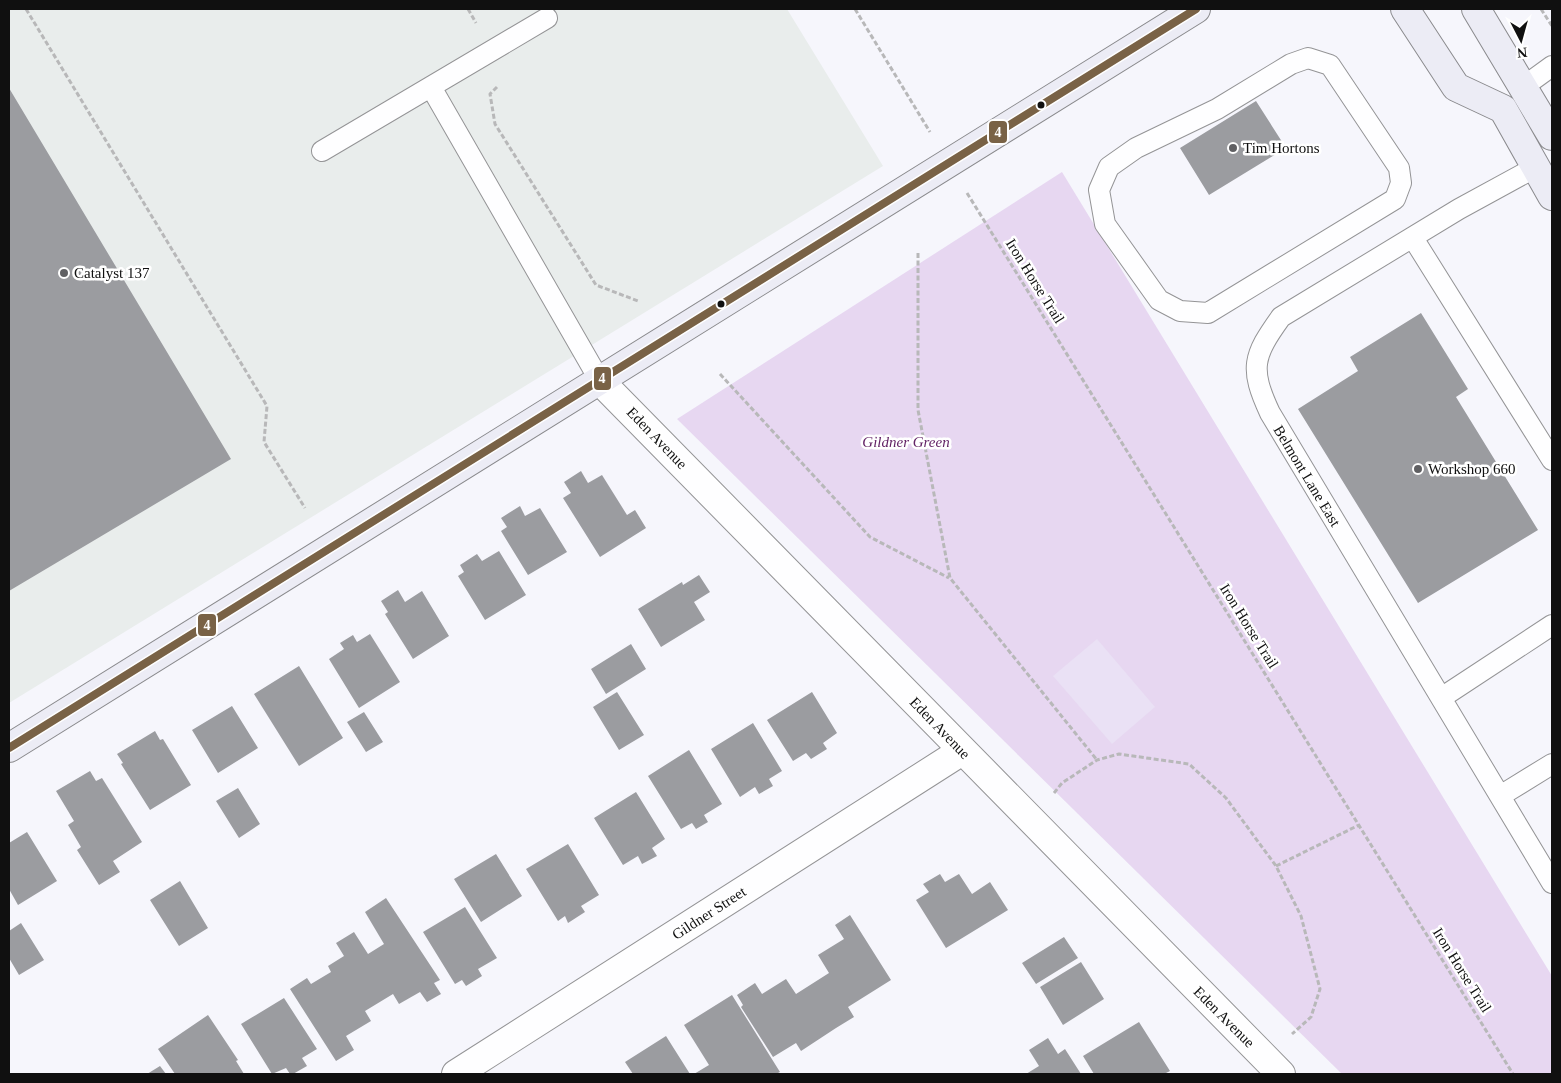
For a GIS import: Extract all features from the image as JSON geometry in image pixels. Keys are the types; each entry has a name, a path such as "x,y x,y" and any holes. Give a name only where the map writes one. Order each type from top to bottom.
{"street":[{"path":"9,748 1196,9"},
{"path":"1405,9 1456,87 1503,109 1552,196"},
{"path":"1476,9 1552,136"},
{"name":"Eden Avenue","path":"600,381 1281,1074"},
{"name":"Gildner Street","path":"456,1074 962,751"}],"lane":[{"path":"322,151 547,18"},
{"path":"1308,58 1330,65 1398,168 1401,183 1395,199 1208,313 1180,311 1159,300 1105,224 1099,190 1109,167 1136,148 1217,109 1290,64 1308,58"},
{"path":"1523,87 1552,66"},
{"path":"431,87 600,381"},
{"name":"Belmont Lane East","path":"1536,167 1412,238 1282,317 1263,342 1255,363 1259,390 1270,413 1552,883"},
{"path":"1412,238 1552,460"},
{"path":"1440,698 1552,625"},
{"path":"1500,796 1552,764"}],"path":[{"path":"26,9 267,406 264,442 305,508"},
{"path":"468,9 509,75 490,94 495,124 596,285 638,301"},
{"path":"855,9 934,138"},
{"path":"1541,9 1552,26"},
{"name":"Iron Horse Trail","path":"965,189 1513,1074"},
{"path":"918,253 918,410 950,578"},
{"path":"720,374 870,537 950,578 1097,760"},
{"path":"1031,820 1062,783 1097,760 1119,754 1189,764 1226,798 1276,866 1301,916 1320,989 1311,1017 1288,1038"},
{"path":"1276,866 1359,824"}],"shaded area":[{"path":"9,9 787,9 883,166 9,703"},
{"path":"1097,639 1155,707 1112,744 1053,676"}],"green space":[{"name":"Gildner Green","path":"1062,172 1552,976 1552,1074 1342,1074 677,419"}],"building":[{"name":"Catalyst 137","path":"9,88 231,459 9,591"},
{"name":"Tim Hortons","path":"1256,101 1286,148 1209,195 1180,148"},
{"name":"Workshop 660","path":"1421,313 1468,389 1456,397 1538,530 1418,603 1298,409 1358,371 1350,357"},
{"path":"581,471 588,483 602,475 627,515 635,510 646,528 600,557 563,498 571,493 564,482"},
{"path":"520,506 525,516 540,508 567,552 528,575 501,531 507,527 501,518"},
{"path":"499,551 526,595 485,620 458,576 464,572 460,565 477,554 482,561"},
{"path":"699,575 710,592 694,602 705,620 661,647 638,609 682,582 683,585"},
{"path":"398,590 405,602 422,591 449,636 413,659 385,614 388,612 381,601"},
{"path":"370,634 400,682 359,708 329,659 344,649 340,643 353,635 357,642"},
{"path":"631,644 646,669 606,694 591,669"},
{"path":"299,666 343,738 299,766 254,694"},
{"path":"617,692 644,735 619,750 593,707"},
{"path":"812,692 837,733 823,743 827,749 811,759 806,753 793,761 767,720"},
{"path":"232,706 258,748 218,773 192,730"},
{"path":"364,712 383,742 366,752 347,722"},
{"path":"753,723 782,771 769,779 773,786 759,794 755,787 740,797 711,749"},
{"path":"155,731 160,740 163,739 191,785 150,810 121,764 123,763 117,754"},
{"path":"689,750 722,804 704,815 708,822 696,829 692,823 681,829 648,776"},
{"path":"90,771 96,781 102,778 142,842 113,861 120,872 99,885 77,850 81,847 68,825 74,821 56,791"},
{"path":"238,788 260,824 239,838 216,801"},
{"path":"636,792 665,839 652,848 657,856 642,864 638,856 623,865 594,818"},
{"path":"27,832 57,881 18,905 9,889 9,843"},
{"path":"568,844 599,895 581,906 585,912 568,923 565,916 558,921 526,869"},
{"path":"496,854 522,896 481,922 454,879"},
{"path":"940,874 945,882 959,874 972,894 990,882 1008,910 946,948 916,900 929,892 923,884"},
{"path":"180,881 208,928 179,946 150,900"},
{"path":"386,898 440,980 434,983 441,994 427,1002 420,992 399,1004 393,994 365,1011 371,1021 346,1036 354,1050 336,1061 290,989 307,978 311,984 331,972 328,966 344,956 336,943 354,932 368,954 384,944 365,912"},
{"path":"465,907 497,958 478,969 482,976 466,986 462,980 455,984 423,932"},
{"path":"850,915 891,980 848,1007 854,1017 801,1051 796,1043 773,1057 741,1007 743,1005 737,995 755,983 762,994 786,979 796,994 829,973 818,955 844,939 835,925"},
{"path":"21,923 44,960 19,975 9,958 9,931"},
{"path":"1064,937 1078,958 1036,984 1022,963"},
{"path":"1081,962 1104,999 1063,1025 1040,987"},
{"path":"732,995 780,1072 776,1074 694,1074 709,1065 684,1025"},
{"path":"284,998 317,1049 302,1058 307,1066 293,1074 290,1074 286,1068 272,1074 241,1024"},
{"path":"208,1015 238,1060 236,1061 244,1074 175,1074 158,1049"},
{"path":"1139,1022 1170,1071 1164,1074 1094,1074 1083,1056"},
{"path":"666,1036 690,1074 633,1074 625,1062"},
{"path":"1048,1038 1058,1054 1065,1049 1081,1074 1026,1074 1039,1066 1029,1050"},
{"path":"160,1066 166,1074 147,1074"}],"transit line":[{"name":"4","path":"9,748 1196,9"}],"place":[{"name":"Tim Hortons","path":"1233,148"},
{"name":"Catalyst 137","path":"64,273"},
{"name":"Workshop 660","path":"1418,469"}]}
